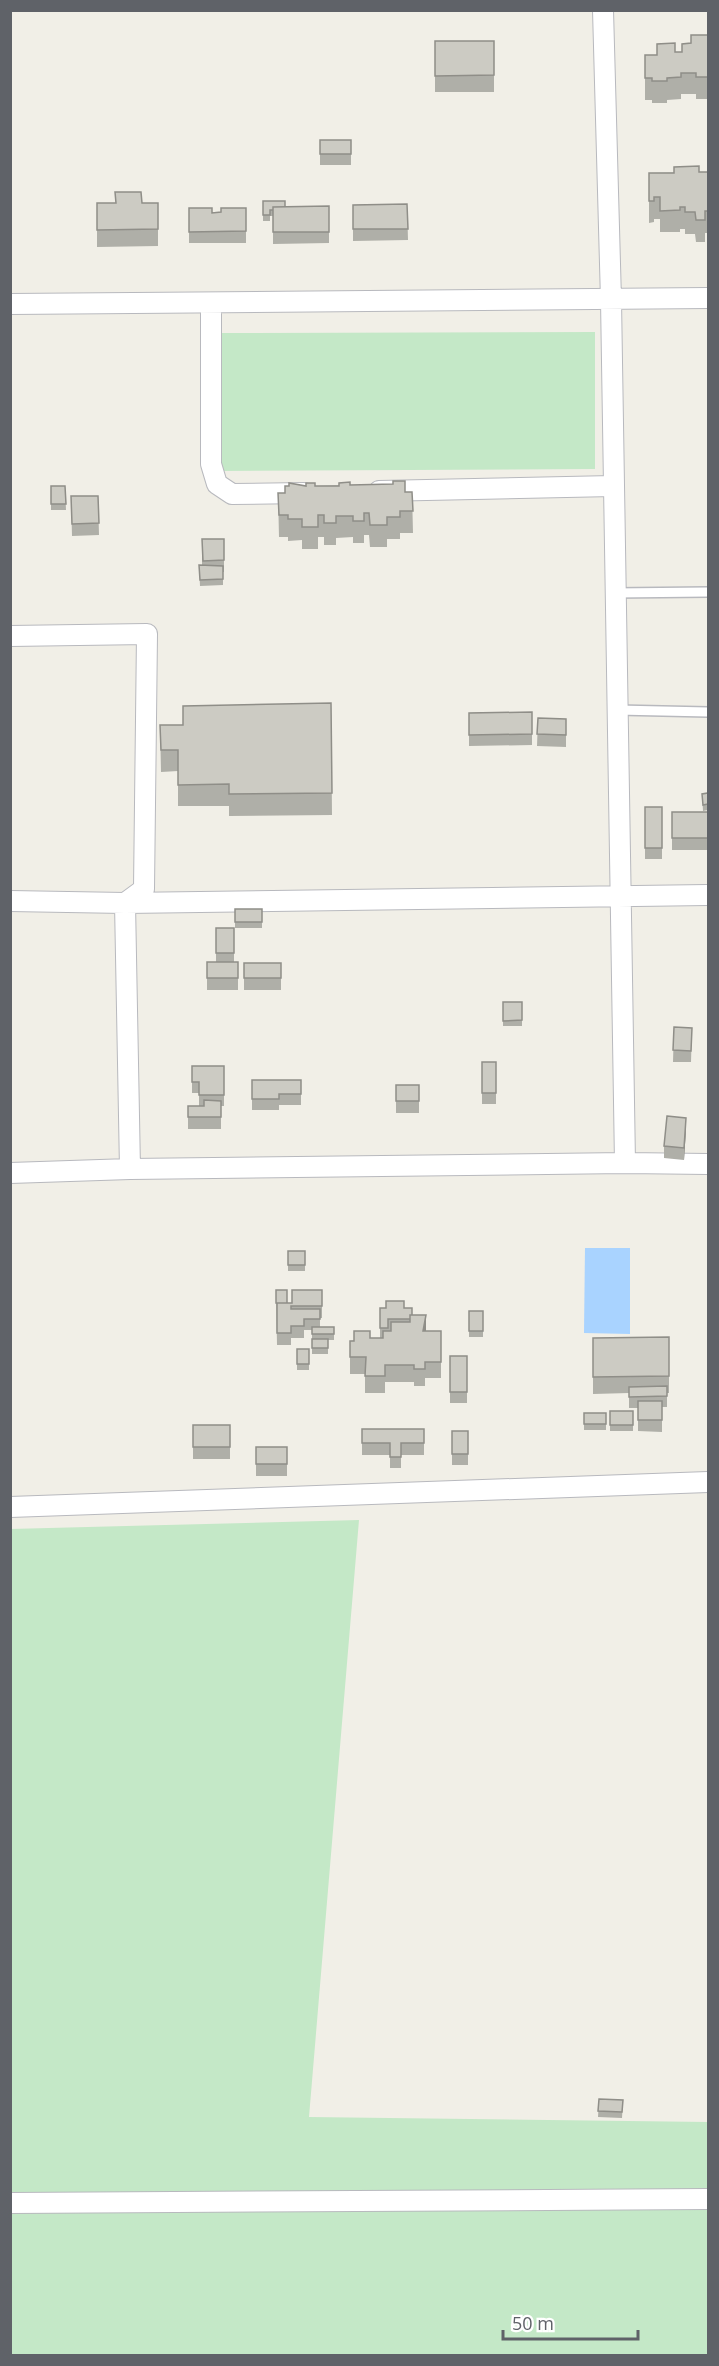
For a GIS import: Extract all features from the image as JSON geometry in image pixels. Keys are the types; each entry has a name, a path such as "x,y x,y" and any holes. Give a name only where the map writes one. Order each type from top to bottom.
{"street":[{"path":"603,10 625,1164"},
{"path":"10,304 708,298"},
{"path":"211,303 211,464 217,483 232,494 327,492"},
{"path":"363,491 613,486"},
{"path":"10,636 147,634 144,889 126,903"},
{"path":"10,901 126,903 708,895"},
{"path":"126,903 130,1169"},
{"path":"10,1173 130,1169 708,1164"},
{"path":"10,1507 708,1482"},
{"path":"10,2203 708,2199"}],"lane":[{"path":"614,593 708,592"},
{"path":"617,710 708,712"}],"green space":[{"path":"595,332 595,469 219,471 219,333"},
{"path":"359,1520 309,2117 708,2122 708,2355 11,2355 10,1529"}],"water":[{"path":"585,1248 630,1248 630,1334 584,1333"}],"building":[{"path":"691,35 708,35 708,77 696,77 696,73 681,73 681,77 667,78 667,81 652,81 652,78 645,78 645,55 657,55 657,44 675,43 675,52 682,52 682,44 691,43"},
{"path":"435,41 494,41 494,75 435,76"},
{"path":"320,140 351,140 351,154 320,154"},
{"path":"699,166 699,172 708,172 708,211 705,211 705,220 696,220 695,212 685,212 685,207 680,207 680,210 660,211 660,197 654,197 654,201 649,201 649,173 674,173 674,167"},
{"path":"115,192 141,192 142,203 158,203 158,229 97,230 97,203 116,203"},
{"path":"263,201 285,201 285,207 273,207 270,215 263,215"},
{"path":"407,204 408,229 353,229 353,205"},
{"path":"329,206 329,232 273,232 273,207"},
{"path":"189,208 212,208 212,213 221,212 221,208 246,208 246,231 189,232"},
{"path":"393,481 405,481 405,492 412,492 413,511 400,511 400,517 387,517 387,525 370,525 369,513 364,513 364,521 353,521 353,516 336,516 336,523 324,523 324,515 318,515 318,527 302,527 302,519 288,519 288,515 279,515 278,493 285,493 285,486 289,486 289,483 306,486 306,483 315,483 315,486 339,486 339,483 350,482 350,485 393,484"},
{"path":"51,486 65,486 66,504 51,504"},
{"path":"71,496 98,496 99,523 72,524"},
{"path":"202,539 224,539 224,560 203,561"},
{"path":"199,565 223,566 223,579 200,580"},
{"path":"331,703 332,793 229,794 229,784 178,785 178,750 161,750 160,725 183,725 183,706"},
{"path":"532,712 532,734 469,735 469,713"},
{"path":"538,718 566,719 566,735 537,734"},
{"path":"708,793 708,804 703,805 702,794"},
{"path":"645,807 662,807 662,848 645,848"},
{"path":"672,812 708,812 708,838 672,838"},
{"path":"235,909 262,909 262,922 235,922"},
{"path":"216,928 234,928 234,953 216,953"},
{"path":"207,962 238,962 238,978 207,978"},
{"path":"244,963 281,963 281,978 244,978"},
{"path":"503,1002 522,1002 522,1020 503,1021"},
{"path":"674,1027 692,1028 691,1051 673,1050"},
{"path":"482,1062 496,1062 496,1093 482,1093"},
{"path":"192,1066 224,1066 224,1095 199,1095 199,1082 192,1082"},
{"path":"252,1080 301,1080 301,1094 279,1094 279,1099 252,1099"},
{"path":"396,1085 419,1085 419,1101 396,1101"},
{"path":"204,1100 221,1101 221,1117 188,1117 188,1106 204,1106"},
{"path":"667,1116 686,1118 684,1148 664,1146"},
{"path":"288,1251 305,1251 305,1265 288,1265"},
{"path":"276,1290 287,1290 287,1303 276,1303"},
{"path":"292,1290 322,1290 322,1306 291,1306 291,1309 320,1309 320,1319 304,1319 304,1326 291,1326 291,1333 277,1333 277,1303 292,1303"},
{"path":"386,1301 404,1301 404,1308 412,1308 410,1319 388,1319 388,1328 380,1328 380,1308 386,1308"},
{"path":"469,1311 483,1311 483,1331 469,1331"},
{"path":"410,1315 426,1315 423,1331 441,1331 441,1362 425,1362 425,1369 414,1369 414,1365 385,1365 385,1376 365,1376 366,1357 350,1357 350,1341 354,1341 354,1331 370,1331 370,1338 383,1338 383,1331 391,1331 391,1322 410,1322"},
{"path":"312,1327 334,1327 334,1334 312,1334"},
{"path":"669,1337 669,1376 593,1377 593,1338"},
{"path":"312,1339 328,1339 328,1348 312,1348"},
{"path":"297,1349 309,1349 309,1364 297,1364"},
{"path":"450,1356 467,1356 467,1392 450,1392"},
{"path":"667,1386 667,1396 629,1397 629,1387"},
{"path":"638,1401 662,1401 662,1420 638,1420"},
{"path":"610,1411 633,1411 633,1425 610,1425"},
{"path":"584,1413 606,1413 606,1424 584,1424"},
{"path":"193,1425 230,1425 230,1447 193,1447"},
{"path":"362,1429 424,1429 424,1443 401,1443 401,1457 390,1457 390,1443 362,1443"},
{"path":"452,1431 468,1431 468,1454 452,1454"},
{"path":"256,1447 287,1447 287,1464 256,1464"},
{"path":"599,2099 623,2100 622,2112 598,2111"}]}
